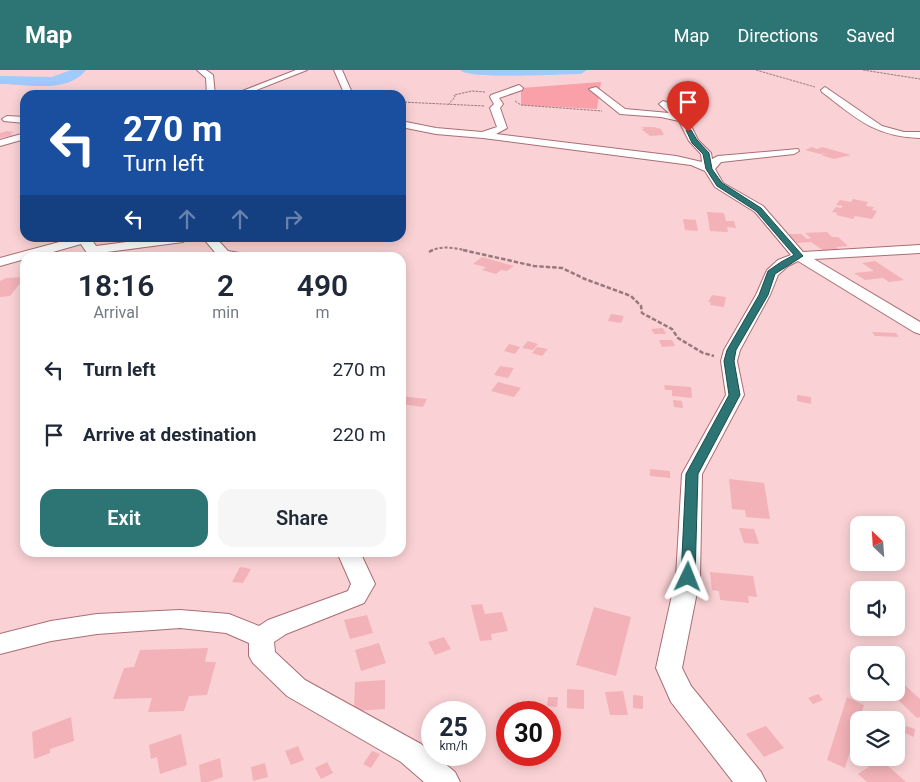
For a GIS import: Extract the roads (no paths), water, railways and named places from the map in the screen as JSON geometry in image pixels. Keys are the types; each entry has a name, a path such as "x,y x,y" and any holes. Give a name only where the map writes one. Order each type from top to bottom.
{"street":[{"path":"202,70 210,77 211,90"},
{"path":"249,90 303,70"},
{"path":"338,70 347,90"},
{"path":"483,135 502,128 495,108 499,104 494,97 519,88"},
{"path":"593,89 623,112 661,114 684,120"},
{"path":"826,90 863,120 887,133 920,135"},
{"path":"663,104 684,120 694,141 706,153 709,169 720,185 758,210 799,256 920,329"},
{"path":"7,118 20,119"},
{"path":"406,125 436,132 483,135 676,159 694,162 709,169"},
{"path":"0,143 20,137"},
{"path":"709,169 718,159 794,151"},
{"path":"35,252 71,242"},
{"path":"87,242 92,250 152,242"},
{"path":"213,242 221,252"},
{"path":"751,782 681,694 669,668 688,577 692,474 735,395 729,361 732,350 763,295 772,273 784,263 799,256 920,249"},
{"path":"0,262 20,256"},
{"path":"261,638 278,627 356,597 363,584 350,557"},
{"path":"0,644 51,631 97,624 180,619 229,624 261,638"},
{"path":"261,638 262,656 296,688 410,753 445,782"}],"waterway":[{"path":"0,80 52,81 71,76 80,70"},
{"path":"466,70 507,72 555,70"},
{"path":"559,70 581,70"}]}
